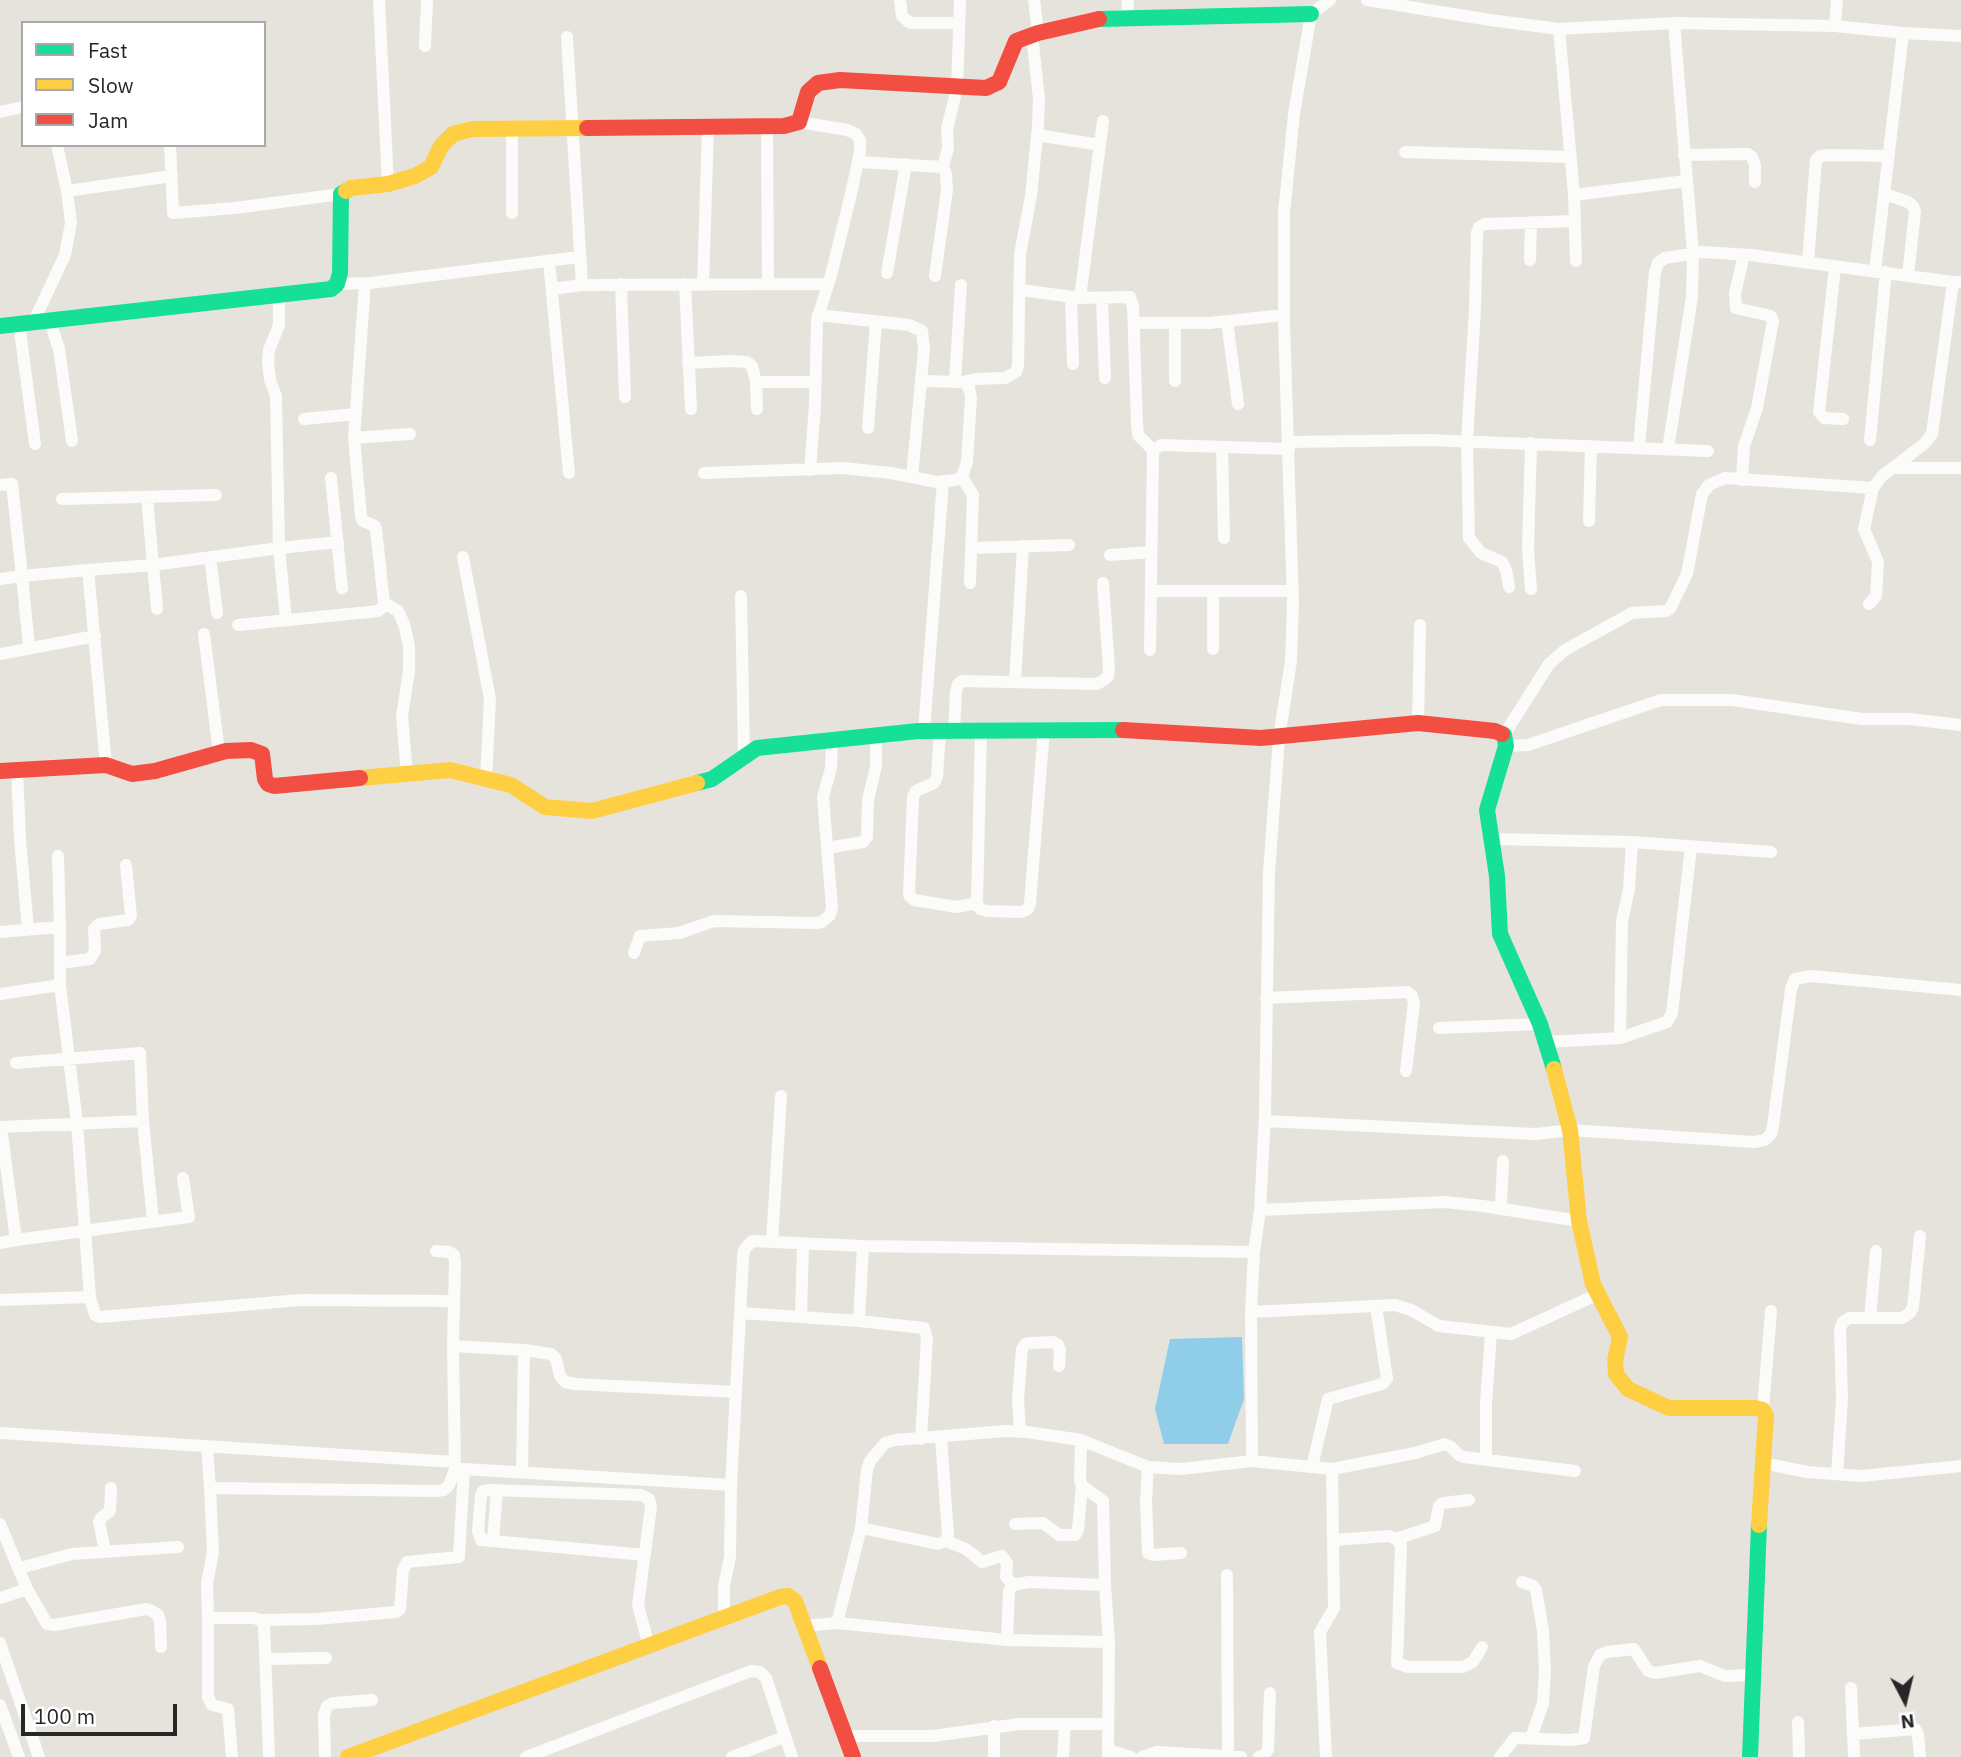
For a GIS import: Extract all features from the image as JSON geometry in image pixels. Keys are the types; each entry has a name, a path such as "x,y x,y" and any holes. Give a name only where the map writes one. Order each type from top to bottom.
{"street":[{"path":"379,0 388,184"},
{"path":"425,46 427,0"},
{"path":"900,0 902,16 910,23 959,23"},
{"path":"935,276 947,190 943,167 948,148 947,129 957,88 960,0"},
{"path":"921,381 1005,378 1016,372 1021,290 1020,254 1031,196 1039,99 1034,0"},
{"path":"1128,0 1128,17"},
{"path":"799,122 808,92 818,83 840,80 986,88 999,82 1016,41 1092,20 1311,14 1330,0"},
{"path":"1367,0 1559,29 1674,23 1835,26 1961,36"},
{"path":"1835,26 1837,0"},
{"path":"1252,1461 1251,1312 1265,1121 1269,872 1279,738 1291,661 1293,591 1284,315 1284,213 1294,114 1311,14"},
{"path":"1668,449 1692,297 1693,253 1674,23"},
{"path":"1559,29 1574,195 1576,261"},
{"path":"1870,440 1885,194 1903,33"},
{"path":"567,37 582,285"},
{"path":"0,112 21,107"},
{"path":"1073,364 1076,298 1103,121"},
{"path":"170,147 173,213 341,194 351,188 388,184 415,176 431,167 441,146 453,134 472,129 784,126 799,122 856,134 860,140 858,162 818,315 810,470"},
{"path":"703,285 708,126"},
{"path":"767,126 768,284"},
{"path":"512,128 513,213"},
{"path":"1037,135 1100,145"},
{"path":"35,444 34,321 65,254 71,223 57,147"},
{"path":"1405,152 1570,157"},
{"path":"1684,155 1748,154 1755,164 1755,182"},
{"path":"1808,263 1816,160 1819,156 1889,156"},
{"path":"858,162 943,167"},
{"path":"887,273 906,164"},
{"path":"67,191 172,176"},
{"path":"1574,195 1686,181"},
{"path":"0,326 331,289 337,284 340,274 341,194"},
{"path":"1885,194 1908,202 1915,212 1908,275"},
{"path":"1509,587 1502,562 1481,553 1469,538 1467,441 1477,233 1479,227 1485,224 1575,221"},
{"path":"1531,222 1531,260"},
{"path":"1639,447 1655,272 1658,263 1665,258 1693,253 1744,255 1957,282 1932,434 1924,444 1882,476 1872,488 1864,529 1878,562 1876,596 1869,604"},
{"path":"1742,480 1744,446 1757,408 1773,321 1771,316 1736,308 1735,293 1744,255"},
{"path":"337,284 365,283 579,257"},
{"path":"549,261 569,473"},
{"path":"1835,267 1819,412 1824,418 1843,419"},
{"path":"365,283 354,438 361,516 363,521 376,529 382,597 386,604 398,611 409,646 409,671 402,716 407,773"},
{"path":"552,289 582,285 828,284"},
{"path":"621,285 625,397"},
{"path":"685,285 691,409"},
{"path":"959,381 961,285"},
{"path":"1021,290 1076,298 1130,297 1134,323 1136,424 1138,435 1153,450 1150,650"},
{"path":"279,295 279,325 269,349 268,361 270,380 276,396 279,548 286,620"},
{"path":"1102,299 1105,378"},
{"path":"818,315 909,325 922,331 924,349 912,477"},
{"path":"1134,323 1227,321 1284,315"},
{"path":"34,321 58,349 72,441"},
{"path":"1227,321 1238,404"},
{"path":"868,428 876,322"},
{"path":"1175,323 1175,381"},
{"path":"688,363 732,360 747,362 752,366 756,382 757,409"},
{"path":"959,381 969,388 971,397 967,462 962,477 973,495 970,583"},
{"path":"756,382 815,382"},
{"path":"304,419 356,414"},
{"path":"354,438 410,435"},
{"path":"1153,450 1161,445 1222,448 1467,441 1708,451"},
{"path":"1531,443 1528,549 1531,589"},
{"path":"1589,521 1591,446"},
{"path":"1222,448 1224,538"},
{"path":"704,473 843,468 943,481 962,477"},
{"path":"1895,468 1961,468"},
{"path":"331,478 342,588"},
{"path":"1763,1410 1669,1408 1628,1389 1616,1374 1614,1368 1620,1337 1596,1295 1579,1221 1570,1130 1540,1024 1500,934 1497,876 1488,810 1505,740 1549,664 1565,650 1632,613 1670,609 1690,563 1702,494 1709,485 1717,480 1742,480 1872,488"},
{"path":"943,481 937,777 934,783 916,792 914,797 909,895 914,900 957,907 976,903"},
{"path":"0,485 12,484 29,647"},
{"path":"62,499 216,495"},
{"path":"147,498 158,609"},
{"path":"0,579 153,565 338,542"},
{"path":"971,548 1069,545"},
{"path":"1015,682 1023,546"},
{"path":"1110,555 1151,552"},
{"path":"211,557 218,613"},
{"path":"463,557 490,699 486,779"},
{"path":"88,570 106,765"},
{"path":"939,731 958,684 967,680 1097,684 1104,680 1109,669 1103,583"},
{"path":"1151,591 1293,591"},
{"path":"1213,591 1213,649"},
{"path":"741,596 744,755"},
{"path":"238,625 378,611 386,604"},
{"path":"1418,723 1420,625"},
{"path":"204,634 219,752"},
{"path":"0,654 95,636"},
{"path":"0,771 106,765 132,774 155,771 219,752 258,751 262,754 265,779 268,784 274,786 450,770 511,785 545,807 592,811 712,779 757,748 939,731 1152,730 1279,738 1418,723 1495,731 1505,740 1528,745 1661,700 1732,700 1862,719 1909,719 1961,725"},
{"path":"981,730 976,903 980,909 987,911 1022,912 1028,909 1030,903 1044,729"},
{"path":"827,848 863,842 867,836 868,800 876,766 876,736"},
{"path":"634,953 640,936 679,933 714,921 822,922 830,915 832,907 822,797 831,768 832,741"},
{"path":"17,770 28,929"},
{"path":"1493,839 1632,842 1770,852"},
{"path":"1620,1038 1622,921 1629,889 1632,842"},
{"path":"1546,1042 1620,1038 1667,1022 1672,1013 1691,847"},
{"path":"58,856 60,985 77,1123 93,1311 100,1317 302,1300 454,1301"},
{"path":"60,964 90,959 95,951 94,929 99,924 128,920 131,916 126,865"},
{"path":"0,932 60,927"},
{"path":"1265,1121 1536,1134 1570,1130 1754,1142 1765,1140 1771,1135 1773,1126 1791,989 1795,979 1811,975 1961,990"},
{"path":"0,994 60,985"},
{"path":"1266,998 1408,992 1414,1003 1406,1071"},
{"path":"1439,1028 1540,1024"},
{"path":"16,1063 140,1053 143,1121 153,1221"},
{"path":"772,1242 781,1096"},
{"path":"16,1240 0,1127 143,1121"},
{"path":"1501,1209 1503,1161"},
{"path":"0,1243 188,1217 183,1178"},
{"path":"1260,1210 1445,1202 1579,1221"},
{"path":"1837,1474 1842,1399 1840,1329 1843,1322 1849,1318 1902,1318 1910,1313 1913,1307 1920,1236"},
{"path":"724,1619 724,1586 730,1557 731,1485 744,1250 752,1241 863,1247 1254,1252"},
{"path":"801,1317 803,1245"},
{"path":"859,1321 863,1247"},
{"path":"208,1618 317,1619 396,1612 400,1609 403,1570 407,1562 459,1557 453,1346 454,1255 436,1251"},
{"path":"1870,1318 1876,1251"},
{"path":"1251,1312 1403,1307 1439,1326 1511,1334 1596,1295"},
{"path":"0,1300 90,1297"},
{"path":"1312,1467 1328,1399 1382,1384 1387,1379 1377,1306"},
{"path":"1750,1757 1766,1416 1763,1410 1771,1311"},
{"path":"741,1312 925,1328 927,1338 921,1438"},
{"path":"1486,1459 1486,1403 1491,1333"},
{"path":"1020,1432 1018,1400 1022,1349 1030,1343 1053,1342 1060,1350 1059,1366"},
{"path":"453,1346 551,1354 556,1359 560,1376 565,1382 575,1384 736,1392"},
{"path":"522,1471 524,1350"},
{"path":"837,1622 861,1528 867,1470 870,1461 885,1443 895,1440 1020,1432 1081,1440 1149,1466 1181,1469 1252,1461 1332,1469 1415,1453 1445,1444 1464,1457 1575,1471"},
{"path":"0,1433 731,1485"},
{"path":"941,1438 948,1535 946,1541"},
{"path":"1015,1524 1043,1523 1059,1535 1075,1535 1078,1529 1082,1486 1081,1440"},
{"path":"207,1446 213,1552 207,1583 208,1697 212,1704 228,1709 232,1757"},
{"path":"1762,1463 1807,1472 1875,1476 1961,1466"},
{"path":"1149,1466 1146,1500 1148,1553 1153,1556 1181,1553"},
{"path":"210,1489 437,1491 444,1490 449,1485 458,1467"},
{"path":"1326,1757 1320,1632 1334,1608 1332,1469"},
{"path":"1082,1486 1103,1501 1109,1642 1108,1754 1131,1757"},
{"path":"105,1551 99,1522 112,1506 111,1488"},
{"path":"645,1555 481,1540 478,1531 481,1495 483,1492 497,1490 641,1495 649,1499 652,1507 638,1605 649,1646"},
{"path":"1396,1539 1435,1526 1439,1506 1444,1503 1469,1500"},
{"path":"0,1524 27,1589 47,1624 146,1609 158,1615 161,1647"},
{"path":"861,1528 938,1544 946,1541 966,1549 982,1562 1002,1556 1006,1559 1006,1577 1013,1585"},
{"path":"1334,1540 1389,1536 1401,1545 1398,1663 1408,1667 1463,1667 1473,1662 1482,1647"},
{"path":"20,1568 61,1557 177,1546"},
{"path":"1142,1757 1157,1752 1235,1756 1227,1575"},
{"path":"1007,1640 1009,1591 1013,1585 1029,1582 1105,1585"},
{"path":"1522,1582 1536,1590 1543,1631 1543,1703 1531,1738"},
{"path":"0,1598 27,1589"},
{"path":"348,1757 788,1596 795,1601 853,1757"},
{"path":"261,1620 266,1632 269,1757"},
{"path":"804,1626 837,1622 1007,1640 1109,1642"},
{"path":"0,1643 39,1757"},
{"path":"1500,1757 1515,1738 1584,1738 1594,1666 1600,1655 1607,1652 1634,1648 1648,1671 1655,1673 1700,1666 1725,1676 1752,1675"},
{"path":"266,1659 326,1658"},
{"path":"526,1757 751,1671 761,1672 766,1678 792,1757"},
{"path":"1851,1688 1854,1757"},
{"path":"1259,1757 1264,1756 1268,1750 1270,1693"},
{"path":"325,1757 324,1715 327,1706 372,1700"},
{"path":"0,1705 19,1757"},
{"path":"1798,1722 1799,1757"},
{"path":"1063,1757 1065,1724"},
{"path":"845,1736 942,1736 995,1726 1107,1724"},
{"path":"995,1726 995,1757"},
{"path":"1854,1734 1915,1729 1920,1757"},
{"path":"732,1757 784,1737"}],"water":[{"path":"1242,1337 1244,1399 1228,1444 1164,1444 1155,1409 1170,1339"}],"traffic: fast":[{"path":"1099,19 1311,14"},
{"path":"0,326 331,289 337,284 340,273 341,194 346,191"},
{"path":"697,783 712,779 757,748 918,731 1123,730"},
{"path":"1502,734 1506,746 1487,810 1497,876 1500,934 1540,1024 1554,1069"},
{"path":"1750,1757 1759,1525"}],"traffic: slow":[{"path":"346,191 415,176 431,167 441,146 453,134 472,129 587,128"},
{"path":"360,778 450,770 511,785 545,807 592,811 697,783"},
{"path":"1554,1069 1570,1130 1579,1221 1593,1284 1620,1337 1615,1361 1616,1374 1628,1389 1669,1408 1763,1410 1766,1416 1759,1525"},
{"path":"348,1757 780,1597 788,1596 795,1601 820,1668"}],"traffic: jam":[{"path":"587,128 784,126 799,122 808,92 818,83 840,80 986,88 999,82 1016,41 1099,19"},
{"path":"1123,730 1261,738 1418,723 1502,734"},
{"path":"0,771 106,765 132,774 155,771 226,751 251,750 262,754 265,779 268,784 274,786 360,778"},
{"path":"820,1668 853,1757"}]}
